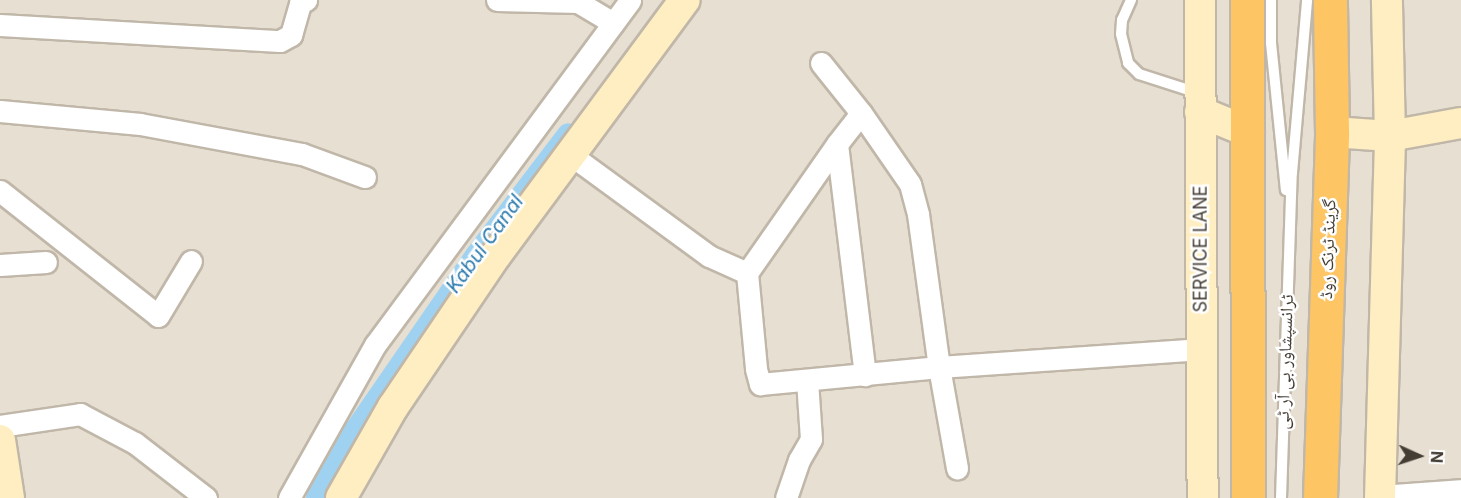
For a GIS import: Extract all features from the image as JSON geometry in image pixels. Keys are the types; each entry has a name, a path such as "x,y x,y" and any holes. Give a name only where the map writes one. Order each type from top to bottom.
{"highway":[{"path":"1247,0 1248,498"},
{"name":"گرینڈ ٹرنک روڈ","path":"1320,498 1332,132 1330,0"}],"street":[{"path":"0,25 280,41 291,35 300,3 306,0"},
{"path":"497,0 578,2 613,23"},
{"path":"289,498 375,345 630,0"},
{"path":"341,498 399,398 496,255 685,0"},
{"name":"SERVICE LANE","path":"1200,0 1203,498"},
{"path":"1387,0 1390,136 1380,497 1461,490"},
{"path":"820,63 861,113 910,184 918,214 939,367 957,468"},
{"path":"1200,103 1248,132"},
{"path":"0,111 140,124 302,154 365,177"},
{"path":"861,113 747,273 756,369 760,384 939,367 1202,349"},
{"path":"1332,132 1390,136 1461,123"},
{"path":"837,144 865,375"},
{"path":"571,155 710,256 747,273"},
{"path":"0,191 158,315 191,261"},
{"path":"0,265 46,262"},
{"path":"786,498 799,460 811,439 807,380"},
{"path":"0,426 80,414 135,443 206,498"},
{"path":"0,440 9,498"}],"lane":[{"path":"1131,0 1122,20 1121,34 1128,63 1139,74 1200,103"},
{"name":"ٹرانسپشاور بی آر ٹی","path":"1270,0 1271,43 1290,226"},
{"name":"ٹرانسپشاور بی آر ٹی","path":"1281,498 1290,226 1307,0"}],"shaded area":[{"path":"0,0 1461,0 1461,498 0,498"}],"waterway":[{"name":"Kabul Canal","path":"316,498 355,429 475,255 568,133"}]}
